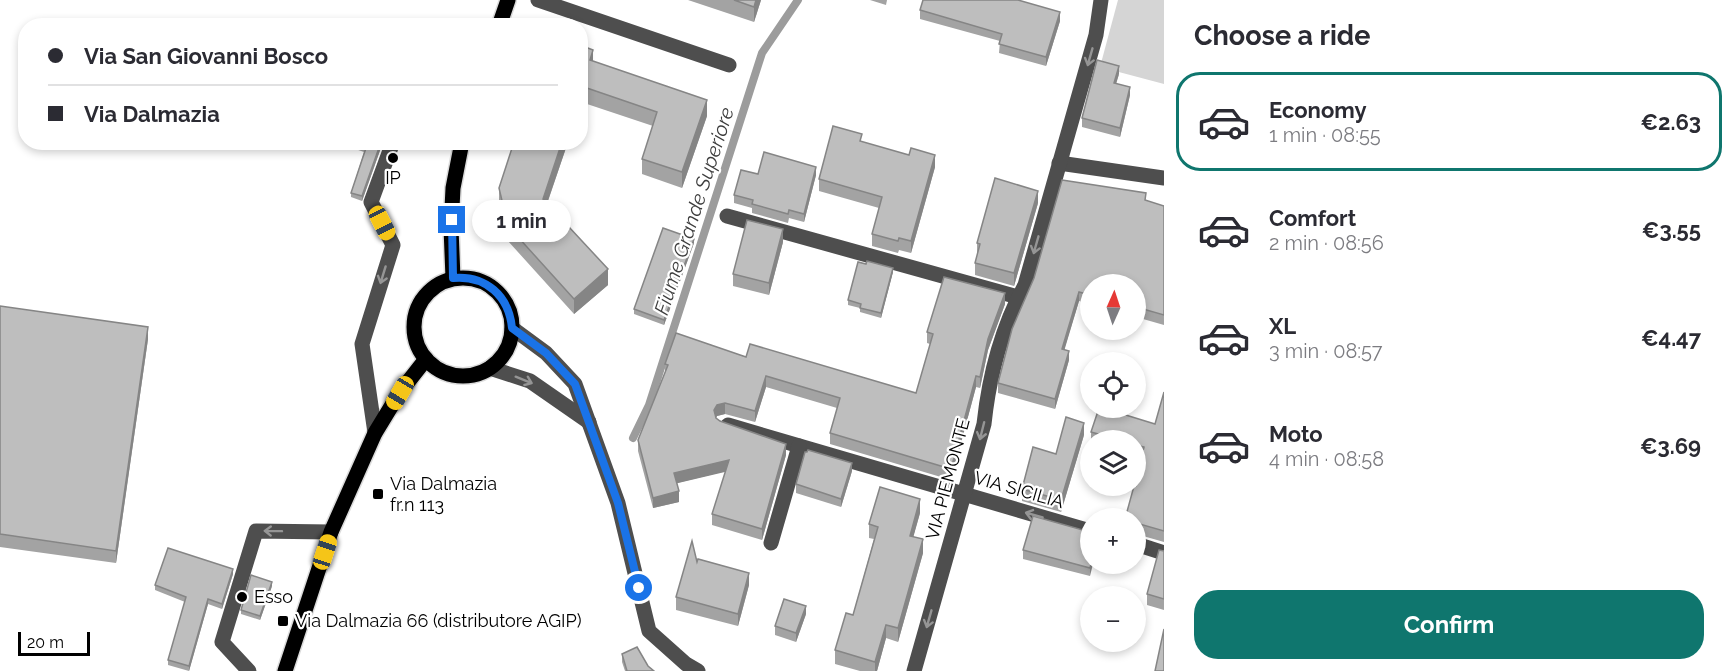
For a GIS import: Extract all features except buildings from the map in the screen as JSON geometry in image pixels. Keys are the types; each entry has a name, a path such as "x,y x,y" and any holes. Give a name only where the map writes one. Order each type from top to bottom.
{"main road":[{"path":"502,18 508,0"},
{"path":"453,278 451,228 453,188 460,150"},
{"path":"453,278 476,279 495,290 508,307 512,328 506,351 490,368 468,376 456,376 434,367 420,351 414,331 416,311 420,301 434,286 453,278"},
{"path":"285,671 331,532 375,433 400,393 426,360"}],"street":[{"path":"537,0 729,65"},
{"name":"VIA PIEMONTE","path":"915,671 984,424 988,391 1011,312 1025,285 1096,35 1101,0"},
{"path":"375,433 362,344 393,244 371,202 390,150"},
{"path":"1059,163 1164,178"},
{"path":"727,216 1018,297"},
{"path":"512,328 546,353 575,384 618,503 649,631 686,664 698,671"},
{"path":"490,368 530,381 589,422"},
{"name":"VIA SICILIA","path":"723,423 1080,528"},
{"path":"771,543 799,446"},
{"path":"249,671 222,642 256,531 331,532"},
{"path":"1146,547 1164,552"}],"shaded area":[{"path":"1118,0 1164,0 1164,84 1100,67"}],"waterway":[{"name":"Fiume Grande Superiore","path":"633,438 649,405 762,53 798,0"}],"place":[{"name":"IP","path":"393,158"},
{"name":"Via Dalmazia fr.n 113","path":"378,494"},
{"name":"Esso","path":"242,597"},
{"name":"Via Dalmazia 66 (distributore AGIP)","path":"283,621"}],"route":[{"path":"452,220 453,278 476,279 495,290 508,307 512,328 546,353 575,384 618,503 639,588"}]}
